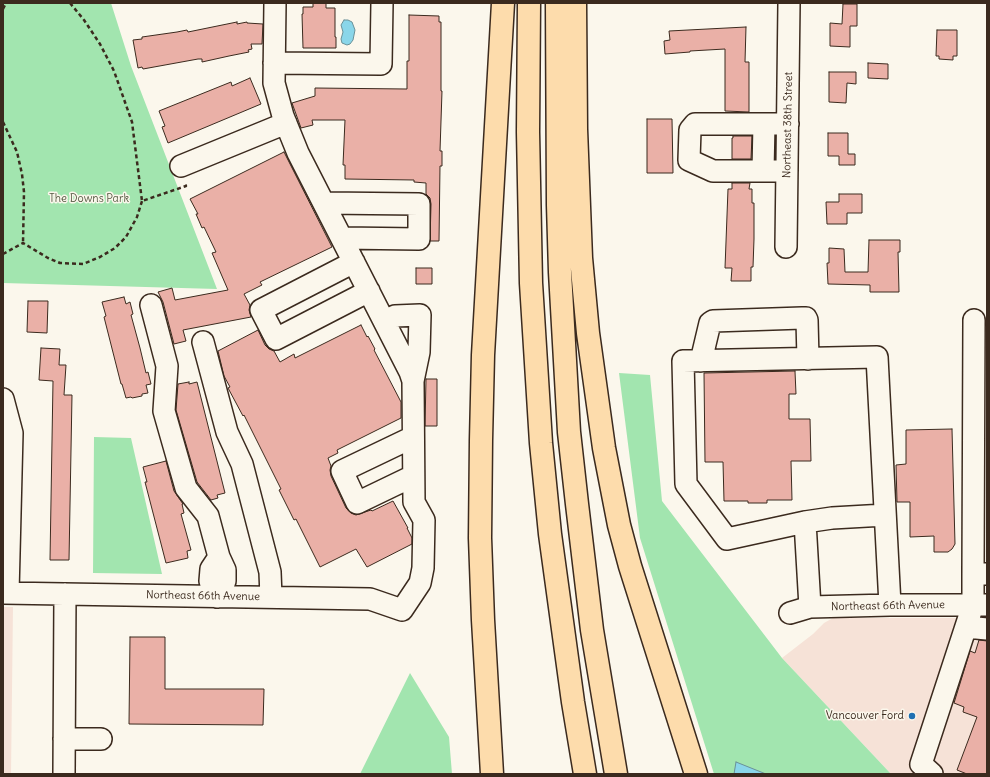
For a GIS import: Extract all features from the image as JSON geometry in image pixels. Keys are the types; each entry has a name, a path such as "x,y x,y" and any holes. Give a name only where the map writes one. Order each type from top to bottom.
{"highway":[{"path":"492,774 480,538 481,433 483,340 503,3"},
{"path":"529,3 528,132 530,245 540,436 550,542 585,774"},
{"path":"557,3 558,213 569,432 578,520 592,630 616,774"},
{"path":"574,3 576,129 581,258 587,326 604,448 630,566 696,774"}],"street":[{"path":"275,3 274,83 286,123 298,153 410,372 413,381"},
{"path":"274,63 381,64 382,3"},
{"name":"Northeast 38th Street","path":"786,247 790,3"},
{"path":"181,166 286,123"},
{"path":"787,172 713,170 689,160 690,130 695,124 788,124"},
{"path":"763,171 764,124"},
{"path":"324,203 419,204 418,239 342,238"},
{"path":"354,262 261,310 276,339 369,291"},
{"path":"151,305 167,366 164,411 186,488 208,516 219,557 226,570 225,581 217,596"},
{"path":"384,321 395,316 420,315 419,352 413,381 414,476 357,503 342,472 413,437"},
{"path":"701,361 710,323 713,320 806,318 808,359"},
{"path":"932,774 921,764 966,627 980,605 980,492 974,320"},
{"path":"203,342 227,432 242,464 270,572 270,598"},
{"path":"885,515 832,518 805,522 727,539 686,484 683,361 877,357 890,604"},
{"path":"3,399 12,433 5,593"},
{"name":"Northeast 66th Avenue","path":"5,593 370,599 402,610 420,583 423,568 424,520 414,502 414,476"},
{"path":"805,522 810,607"},
{"path":"64,774 65,594"},
{"name":"Northeast 66th Avenue","path":"790,613 810,607 890,604 980,605"},
{"path":"966,627 987,629"},
{"path":"64,739 101,740"}],"path":[{"path":"3,9 6,3"},
{"path":"23,244 60,263 84,264 115,248 126,237 137,217 142,201 132,122 114,71 100,44 84,20 70,3"},
{"path":"3,122 17,152 22,174 24,192 23,244"},
{"path":"142,201 186,186 181,166"},
{"path":"3,254 23,244"}],"shaded area":[{"path":"3,607 13,607 11,774 3,774"},
{"name":"Vancouver Ford","path":"833,618 987,618 987,774 891,774 782,658 813,634 824,623"}],"green space":[{"name":"The Downs Park","path":"3,3 111,3 131,66 217,289 3,283"},
{"path":"619,373 650,375 662,501 782,658 891,774 714,774 640,538"},
{"path":"94,437 131,438 162,574 93,573"},
{"path":"410,673 449,737 452,774 360,774"}],"water":[{"path":"344,20 352,22 355,30 353,40 347,45 342,43 341,39 343,32 341,25"},
{"path":"736,762 766,774 734,774"}],"building":[{"path":"313,3 326,3 326,8 335,8 336,48 303,48 303,7 313,7"},
{"path":"843,4 857,4 857,26 850,26 850,47 830,46 830,23 842,24"},
{"path":"409,15 439,16 439,22 441,22 442,91 440,151 442,151 442,166 440,166 439,241 430,241 431,204 430,198 426,194 426,183 414,182 414,180 345,179 345,165 343,165 345,120 312,120 313,125 301,128 292,103 315,96 315,88 407,89 407,61 409,61"},
{"path":"237,22 237,24 247,22 263,24 262,44 251,44 252,49 248,50 249,52 202,62 202,59 198,59 143,69 142,67 138,68 133,40 142,39 142,37 187,30 188,32"},
{"path":"746,27 745,62 749,62 749,112 725,111 725,49 665,54 664,41 670,40 669,31"},
{"path":"937,30 957,30 957,56 953,56 953,60 939,59 939,56 936,56"},
{"path":"868,63 888,64 888,79 868,78"},
{"path":"829,72 856,72 856,84 847,83 846,103 829,102"},
{"path":"250,78 261,104 168,143 162,127 165,126 159,111 231,82 232,86"},
{"path":"647,119 672,119 673,173 647,173"},
{"path":"828,133 848,133 848,154 855,154 855,165 839,165 839,156 828,156"},
{"path":"733,136 752,136 751,159 732,159"},
{"path":"284,152 332,247 260,282 262,285 244,294 250,305 249,310 251,317 183,330 186,341 174,344 163,302 158,292 172,288 175,300 228,290 212,253 216,252 204,227 202,228 196,214 198,214 190,199"},
{"path":"732,183 750,183 749,189 752,189 752,203 754,203 754,239 751,281 731,281 732,268 725,268 728,189 732,189"},
{"path":"839,194 862,194 862,213 847,213 847,224 827,224 826,202 839,202"},
{"path":"869,240 900,240 900,252 898,252 899,292 870,292 870,285 828,284 827,263 829,263 829,248 844,249 845,272 868,272"},
{"path":"416,268 432,268 432,284 416,284"},
{"path":"124,297 126,304 130,302 133,314 131,315 146,373 148,372 151,384 146,385 148,393 132,398 126,398 121,384 104,317 106,316 102,302"},
{"path":"28,301 48,301 47,333 27,332"},
{"path":"361,325 375,349 374,350 401,402 401,418 337,450 338,453 328,458 331,466 331,476 346,508 351,513 356,515 371,510 372,511 393,501 408,528 412,538 412,544 367,567 356,549 320,567 296,519 294,520 279,490 281,489 244,415 243,416 228,388 230,387 224,376 218,351 258,330 265,345 274,351 280,362 294,354 295,358"},
{"path":"41,348 60,349 59,365 66,365 64,395 72,395 69,560 50,560 53,381 39,380"},
{"path":"795,371 796,394 789,394 789,419 810,419 811,461 791,461 792,500 767,500 767,503 724,501 723,462 705,462 704,373"},
{"path":"426,379 437,379 437,426 425,426"},
{"path":"189,382 189,384 197,382 225,493 217,495 218,498 211,500 197,482 176,410 178,384"},
{"path":"952,429 955,544 948,552 934,552 934,536 910,537 910,502 897,502 896,465 906,464 906,430"},
{"path":"166,461 174,491 183,504 184,513 181,514 191,550 187,551 188,558 166,563 145,482 147,482 143,467"},
{"path":"130,637 165,637 165,689 264,689 263,725 129,724"},
{"path":"979,640 987,641 987,774 967,774 957,770 977,717 963,712 964,707 954,703 970,651 975,653"}],"place":[{"name":"Vancouver Ford","path":"912,716"}]}
